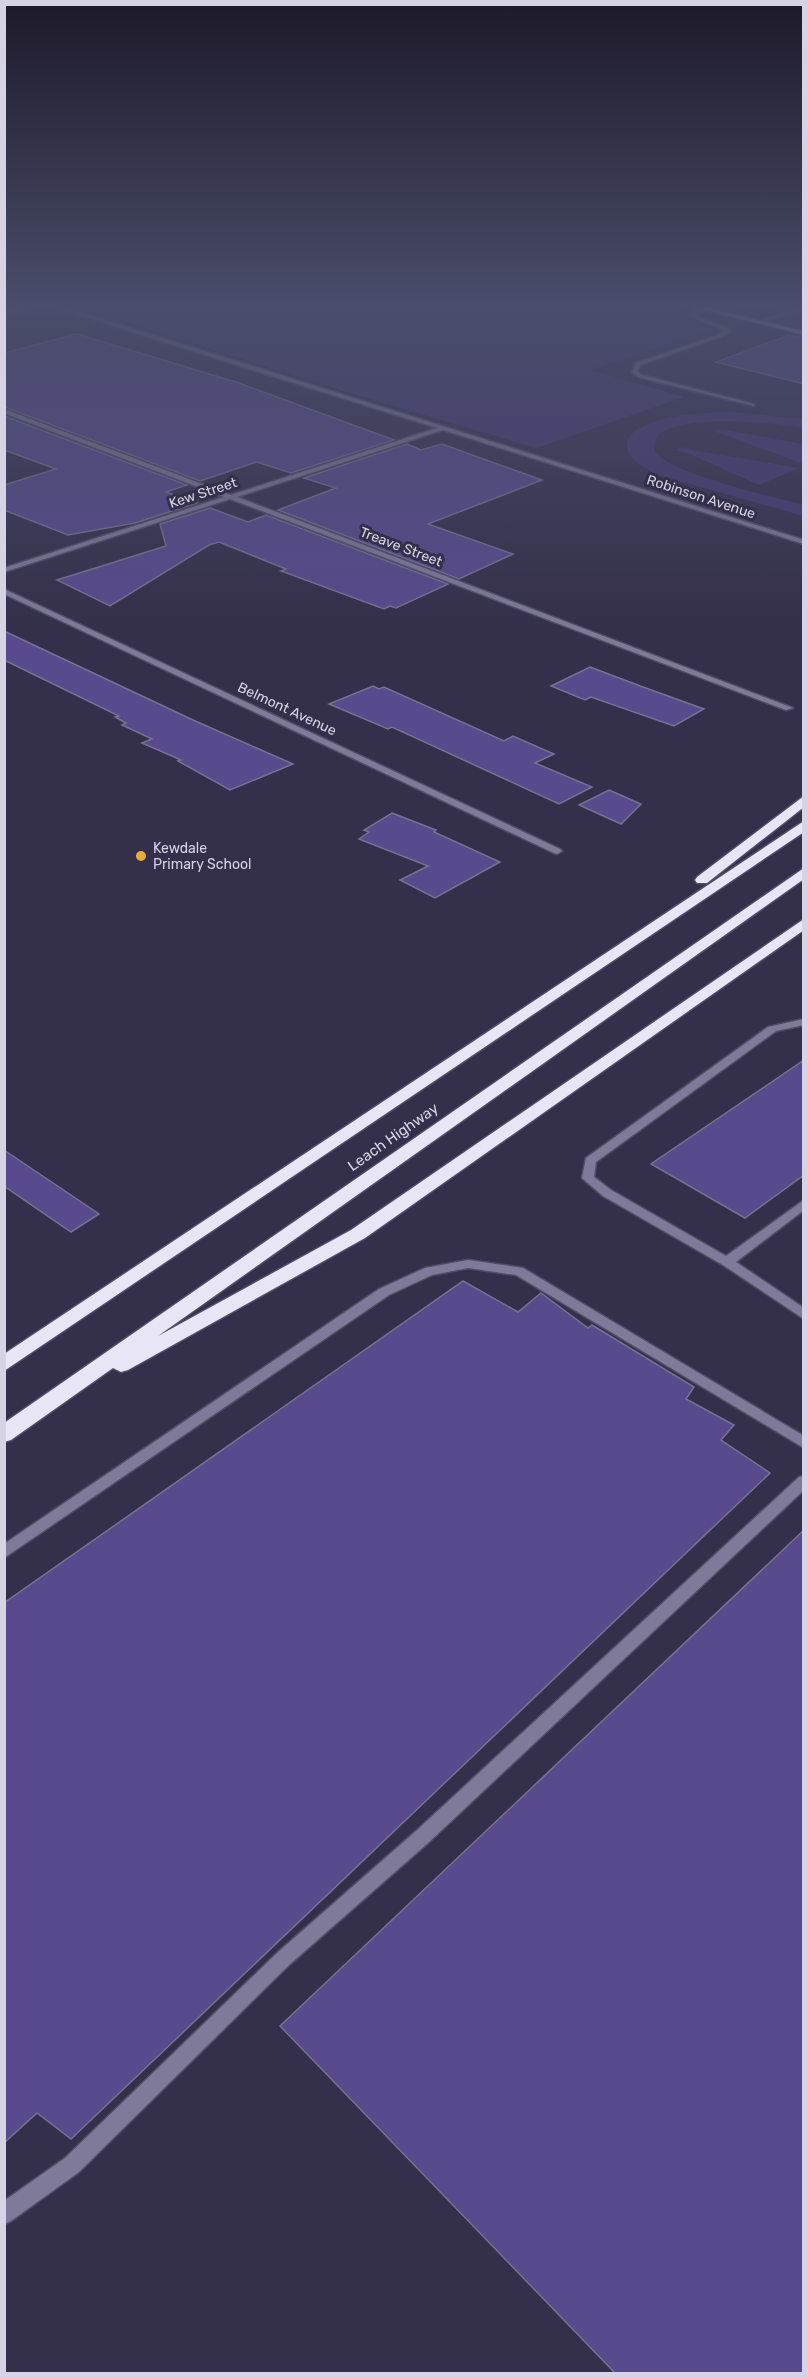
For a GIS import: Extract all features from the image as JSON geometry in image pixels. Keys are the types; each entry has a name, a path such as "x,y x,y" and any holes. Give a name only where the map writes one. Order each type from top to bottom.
{"highway":[{"path":"595,965 804,800"},
{"name":"Leach Highway","path":"4,1364 804,825"},
{"name":"Leach Highway","path":"4,1434 804,872"},
{"path":"41,1410 358,1234 804,923"}],"street":[{"name":"Treave Street","path":"9,413 789,708"},
{"name":"Robinson Avenue","path":"395,413 804,542"},
{"name":"Kew Street","path":"6,576 233,496 443,428"},
{"name":"Belmont Avenue","path":"4,591 557,851"},
{"path":"800,1309 588,1178 590,1161 772,1029 804,1022"},
{"path":"727,1262 804,1204"},
{"path":"4,1552 384,1292 429,1272 468,1264 519,1272 804,1443"},
{"path":"4,2214 72,2165 283,1959 422,1837 804,1481"}],"shaded area":[{"path":"418,413 638,413 536,448"},
{"path":"708,413 743,413 803,419 803,428 769,423 715,421 689,424 668,429 656,439 656,453 684,470 803,505 803,516 665,477 638,464 628,451 627,443 632,434 643,426 674,417"},
{"path":"720,429 803,444 803,464 714,431"},
{"path":"682,447 799,468 759,485 676,450"}],"building":[{"path":"20,413 321,413 394,440 291,473 257,462 200,481"},
{"path":"4,416 187,485 166,492 197,503 135,523 68,535 4,510 4,485 56,469 4,450"},
{"path":"407,444 421,450 442,444 542,480 428,524 513,554 459,579 278,510 336,488 304,478"},
{"path":"210,508 248,522 266,515 448,584 396,608 390,606 384,609 281,571 286,569 219,542 209,545 110,606 57,580 166,546 160,524"},
{"path":"4,631 193,720 293,764 230,790 178,761 181,760 142,743 152,739 122,725 126,723 115,717 119,716 4,660"},
{"path":"590,667 704,709 674,726 591,697 585,700 551,686"},
{"path":"373,686 379,689 384,687 504,741 513,736 554,754 535,763 592,787 559,804 392,727 388,729 329,704"},
{"path":"609,790 641,804 621,824 579,805"},
{"path":"392,813 436,830 434,832 500,862 435,898 400,880 428,866 359,839 369,832 364,830"},
{"path":"804,1060 804,1175 745,1218 651,1164"},
{"path":"4,1150 99,1214 71,1232 4,1186"},
{"path":"463,1281 518,1312 541,1293 588,1328 592,1325 694,1387 686,1399 734,1425 721,1440 770,1473 71,2139 37,2113 4,2143 4,1603"},
{"path":"804,1530 804,2373 615,2373 280,2026"}],"place":[{"name":"Kewdale Primary School","path":"141,856"}]}
